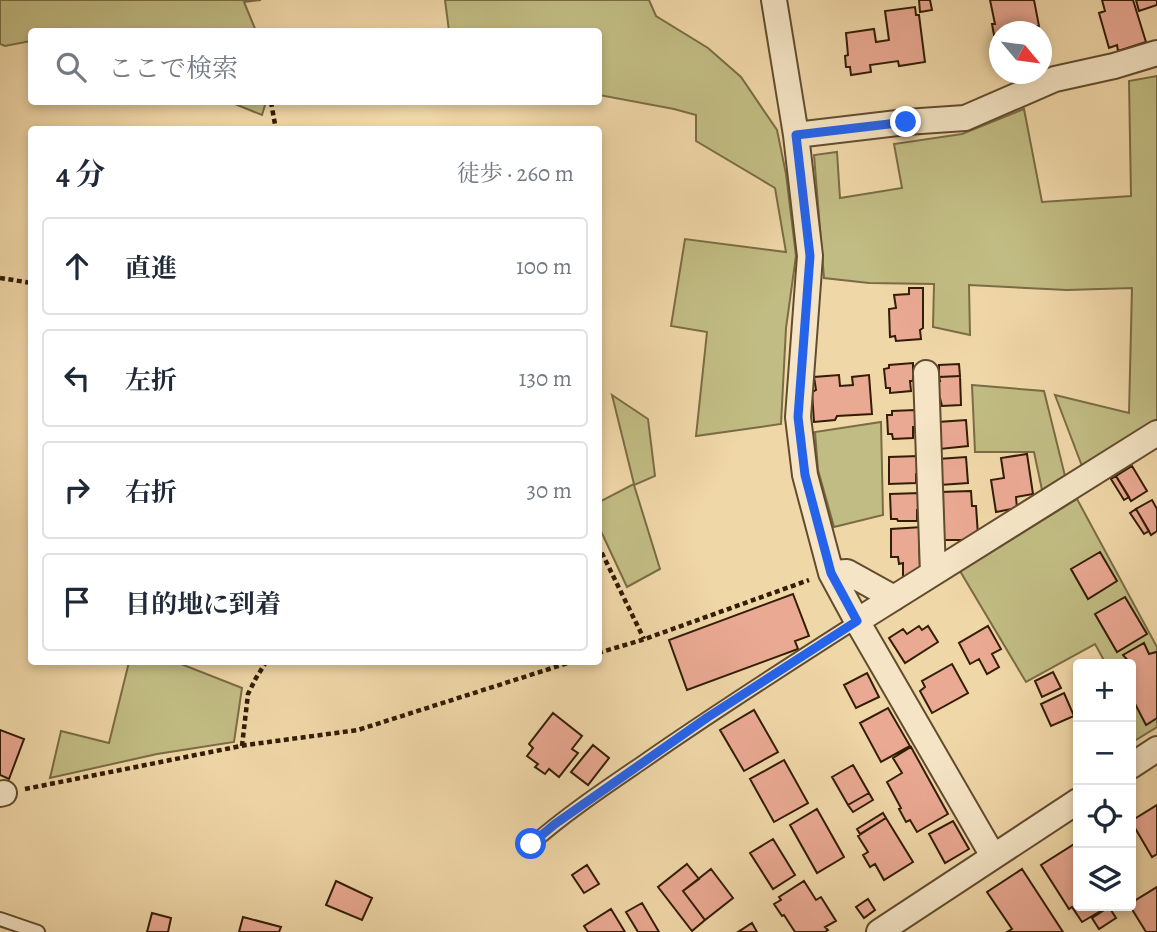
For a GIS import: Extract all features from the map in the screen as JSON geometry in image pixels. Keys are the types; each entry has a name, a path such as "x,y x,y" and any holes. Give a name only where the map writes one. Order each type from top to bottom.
{"street":[{"path":"774,0 796,135 810,256 798,417 805,475 831,573 993,856"},
{"path":"796,135 965,118 1055,79 1157,53"},
{"path":"926,373 933,573"},
{"path":"857,621 1157,433"},
{"path":"831,573 847,572 894,598"},
{"path":"1136,763 1157,749"},
{"path":"879,932 1073,804"}],"lane":[{"path":"531,844 573,810 708,717 857,621"},
{"path":"0,919 38,932"}],"path":[{"path":"272,105 275,126"},
{"path":"0,278 28,282"},
{"path":"602,553 644,639"},
{"path":"602,652 831,573"},
{"path":"242,746 248,694 263,665"},
{"path":"2,794 242,746 358,730 563,665"}],"shaded area":[{"path":"0,0 261,0 244,2 255,28 28,28 28,42 5,46 0,44"},
{"path":"445,0 649,0 656,16 708,48 741,77 777,130 786,174 796,256 786,328 781,424 696,436 707,332 671,326 685,239 786,252 775,188 696,141 696,115 602,96 602,28 449,28"},
{"path":"1157,76 1157,419 1082,466 1055,395 1129,413 1132,288 1067,290 969,285 970,335 933,327 934,284 869,283 824,278 814,155 837,152 840,198 902,188 894,144 962,134 1024,109 1042,202 1131,196 1129,81"},
{"path":"237,105 265,105 262,115"},
{"path":"972,385 1044,391 1065,476 1042,490 1034,452 975,452"},
{"path":"612,395 648,419 655,476 634,485 660,569 627,587 602,533 602,500 634,484"},
{"path":"881,422 883,515 834,527 818,470 815,432"},
{"path":"1077,499 1157,647 1157,727 1136,740 1136,659 1103,659 1095,644 1026,682 960,571"},
{"path":"128,665 184,665 242,688 234,742 157,754 50,778 61,731 109,743"}],"building":[{"path":"919,0 930,0 932,10 920,12"},
{"path":"990,0 1034,0 1038,21 994,21"},
{"path":"1102,0 1133,0 1146,42 1118,51 1117,45 1109,48 1099,13 1105,11"},
{"path":"1136,0 1157,0 1157,5 1139,11"},
{"path":"915,7 916,15 919,15 925,62 899,66 898,61 870,65 871,72 851,75 850,67 846,67 846,33 874,29 876,42 889,40 885,11"},
{"path":"909,288 923,288 921,339 896,341 895,336 890,337 889,309 896,308 894,295 909,294"},
{"path":"913,363 911,391 890,393 890,388 886,388 884,369 889,368 889,365"},
{"path":"959,364 960,376 939,377 939,365"},
{"path":"839,375 840,386 853,385 852,377 869,375 872,414 837,416 835,420 814,422 814,377"},
{"path":"960,376 961,405 942,406 940,398 935,398 934,381 940,381 939,377"},
{"path":"915,410 916,427 913,427 913,438 893,439 892,434 888,434 887,415 892,415 892,411"},
{"path":"966,420 968,446 940,449 938,422"},
{"path":"1027,454 1033,494 1016,497 1017,508 996,512 991,480 1004,478 1001,458"},
{"path":"919,456 920,474 916,474 916,483 889,484 889,457"},
{"path":"966,457 968,483 940,485 938,459"},
{"path":"1132,466 1147,491 1131,501 1116,476"},
{"path":"1116,476 1129,497 1124,500 1111,479"},
{"path":"971,491 972,506 976,506 978,535 969,540 944,540 940,492"},
{"path":"920,493 921,510 917,510 917,521 891,519 890,494"},
{"path":"1152,500 1157,509 1157,531 1151,535 1136,509"},
{"path":"1136,509 1149,531 1144,534 1130,513"},
{"path":"922,527 923,537 919,537 920,568 903,580 903,563 899,564 898,557 891,557 891,529"},
{"path":"1100,552 1117,581 1088,599 1071,569"},
{"path":"793,594 809,636 795,641 798,649 687,690 669,640"},
{"path":"1125,597 1147,634 1117,652 1095,614"},
{"path":"919,626 922,630 928,626 938,642 905,663 889,638 903,629 907,634"},
{"path":"988,626 1001,649 992,654 999,667 987,674 979,659 970,664 959,643"},
{"path":"1144,643 1149,654 1157,654 1157,718 1146,725 1136,706 1136,659 1127,659 1123,655"},
{"path":"952,664 968,693 932,713 920,691 925,687 922,681"},
{"path":"1053,672 1061,688 1042,697 1035,681"},
{"path":"867,673 879,697 856,708 844,685"},
{"path":"1064,693 1073,716 1051,726 1041,704"},
{"path":"888,708 910,746 881,762 860,723"},
{"path":"754,710 778,752 744,771 720,730"},
{"path":"553,713 582,736 572,749 578,753 559,777 549,769 545,774 535,767 538,764 527,756 533,748 529,744"},
{"path":"0,730 24,739 9,779 0,775"},
{"path":"593,745 609,758 588,785 571,772"},
{"path":"911,747 948,814 917,832 910,820 906,822 887,782 902,773 893,758"},
{"path":"784,760 808,803 774,822 750,779"},
{"path":"853,765 869,793 848,805 832,777"},
{"path":"869,793 873,800 853,812 848,805"},
{"path":"1157,805 1157,854 1152,857 1136,830 1136,818"},
{"path":"817,809 844,857 817,873 790,825"},
{"path":"883,813 886,818 860,834 857,829"},
{"path":"886,818 913,862 884,880 875,864 870,867 863,855 868,852 858,836"},
{"path":"953,821 969,849 945,863 929,834"},
{"path":"773,839 795,875 773,889 750,853"},
{"path":"1073,845 1073,908 1069,909 1041,865"},
{"path":"687,864 699,879 683,891 705,920 692,931 658,887"},
{"path":"587,865 599,884 584,893 572,875"},
{"path":"711,869 733,898 705,920 683,891"},
{"path":"1022,869 1063,932 1007,932 1012,929 987,892"},
{"path":"336,881 372,898 362,920 326,905"},
{"path":"804,881 816,900 821,897 836,921 825,927 828,930 825,932 795,932 774,904 781,900 779,897"},
{"path":"1157,887 1157,932 1146,932 1133,911 1136,911 1136,900"},
{"path":"868,899 875,910 864,918 856,907"},
{"path":"642,903 659,932 638,932 626,912"},
{"path":"611,909 625,932 588,932 584,926"},
{"path":"1075,911 1101,911 1082,922"},
{"path":"1103,911 1112,911 1116,918 1099,929 1092,918"},
{"path":"152,913 171,918 168,932 147,932"},
{"path":"243,917 281,927 279,932 239,932"},
{"path":"752,923 757,932 738,932"}],"route":[{"path":"531,844 555,824 708,717 857,621 831,573 805,475 798,417 810,256 796,135 906,122"}]}
